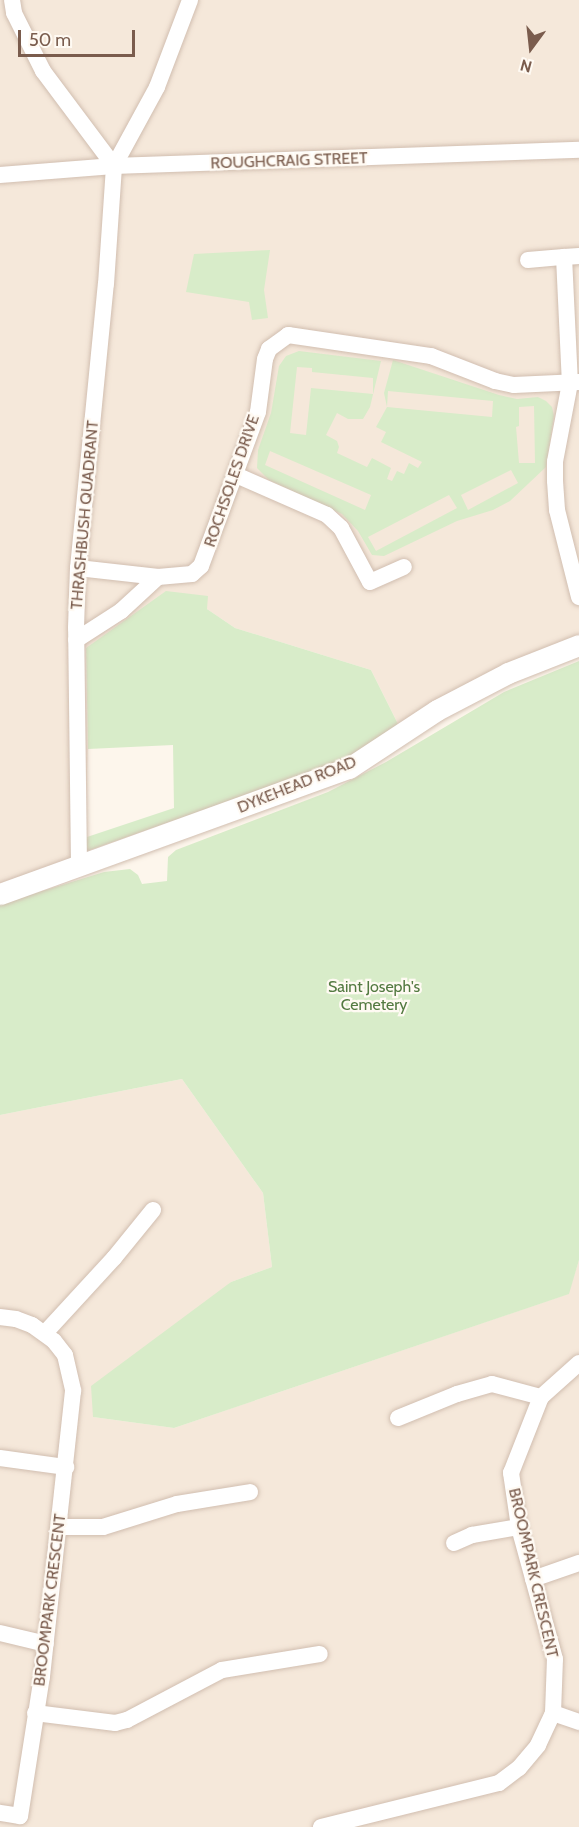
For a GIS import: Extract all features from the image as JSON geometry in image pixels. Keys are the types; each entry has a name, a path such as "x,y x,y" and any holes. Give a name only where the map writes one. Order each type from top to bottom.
{"street":[{"path":"12,0 14,13 44,71 114,166 157,87 190,0"},
{"name":"ROUGHCRAIG STREET","path":"0,175 114,166 579,150"},
{"name":"THRASHBUSH QUADRANT","path":"79,866 76,640 78,568 105,296 114,166"},
{"path":"528,261 572,257 574,382 555,462 555,481 557,510 579,597"},
{"name":"ROCHSOLES DRIVE","path":"78,568 158,577 192,574 201,566 258,412 265,359 269,349 288,335 431,356 495,381 514,385 574,382"},
{"path":"236,475 327,515 341,528 370,582 404,567"},
{"path":"76,640 121,611 158,577"},
{"name":"DYKEHEAD ROAD","path":"0,894 349,768 437,710 508,673 579,645"},
{"path":"45,1334 114,1258 153,1210"},
{"name":"BROOMPARK CRESCENT","path":"0,1317 16,1319 45,1334 65,1355 73,1391 46,1644 20,1816 0,1813"},
{"name":"BROOMPARK CRESCENT","path":"321,1827 499,1783 519,1768 538,1745 553,1713 555,1659 519,1527 511,1473 541,1397 579,1363"},
{"path":"398,1418 457,1394 492,1384 541,1397"},
{"path":"0,1458 66,1467"},
{"path":"59,1527 103,1527 177,1504 250,1492"},
{"path":"454,1543 472,1535 519,1527"},
{"path":"533,1579 579,1563"},
{"path":"0,1633 46,1644"},
{"path":"35,1713 115,1723 127,1720 222,1670 320,1654"},
{"path":"553,1713 579,1722"}],"shaded area":[{"path":"0,0 579,0 579,650 399,726 371,670 235,628 207,609 86,648 88,749 84,838 87,861 0,894"},
{"path":"182,1079 263,1193 272,1267 231,1282 93,1417 174,1428 568,1294 579,1260 579,1827 0,1827 0,1115"}],"green space":[{"path":"270,250 264,290 268,318 252,320 249,302 186,292 194,254"},
{"path":"299,351 381,361 370,407 363,419 348,419 337,413 326,435 337,441 339,447 337,453 367,467 372,458 391,468 387,479 392,481 397,471 404,474 409,463 418,468 422,462 381,442 386,432 376,427 387,407 384,393 393,360 499,395 517,399 538,397 546,401 552,407 554,416 546,467 510,501 493,510 457,521 384,556 372,555 358,531 342,514 269,480 257,468 258,450 271,413 279,366 286,356","holes":["297,367 312,368 312,372 373,378 373,394 311,388 306,435 290,433","388,391 493,401 492,417 387,407","534,406 535,463 519,463 516,427 519,426 519,407","270,451 371,495 365,510 265,465","511,470 518,483 468,510 461,495","449,495 457,508 376,551 368,537"]},
{"path":"166,591 208,596 207,609 235,628 371,670 399,726 340,762 87,851 84,838 174,808 173,745 88,749 86,648"},
{"name":"Saint Joseph's Cemetery","path":"579,661 579,1260 569,1294 174,1428 93,1417 91,1386 231,1282 272,1267 263,1193 182,1079 0,1115 0,904 104,872 130,869 138,875 142,884 167,881 168,857 176,850 328,792 386,762 504,692"}]}
